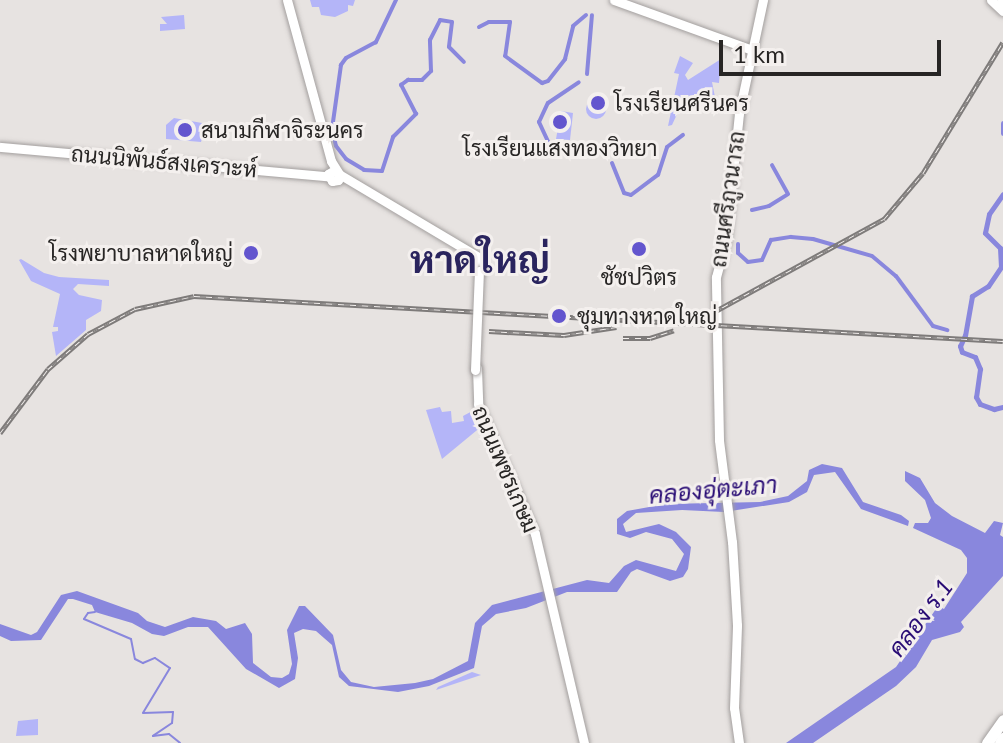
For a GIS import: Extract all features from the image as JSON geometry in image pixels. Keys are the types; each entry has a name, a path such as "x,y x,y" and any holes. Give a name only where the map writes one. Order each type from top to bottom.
{"highway":[{"path":"997,741 1003,722"}],"main road":[{"path":"285,0 333,175"},
{"path":"614,0 751,46"},
{"path":"621,0 751,46"},
{"name":"ถนนศรีภูวนารถ","path":"738,743 734,716 732,557 720,453 716,277 726,239 736,127 761,0"},
{"name":"ถนนนิพันธ์สงเคราะห์","path":"0,147 333,175"},
{"name":"ถนนเพชรเกษม","path":"333,175 480,258 474,391 527,522 550,604 582,743"}],"shaded area":[{"path":"310,0 355,0 353,6 348,5 348,11 335,17 321,15 319,7 312,7"},
{"path":"184,15 185,29 160,31 160,24 167,24 161,17"},
{"path":"680,56 693,63 685,75 688,80 721,59 719,83 712,82 715,97 713,95 697,107 679,110 672,125 668,126 679,74 674,73"},
{"path":"596,99 603,102 606,109 603,116 596,119 589,116 586,109 589,102"},
{"path":"561,111 573,113 570,140 556,139"},
{"path":"174,118 202,123 201,142 166,139 166,125"},
{"path":"21,259 44,273 59,277 109,280 109,286 78,284 73,289 79,295 102,300 101,311 86,320 86,330 56,356 52,332 58,331 58,327 53,327 60,294 31,281"},
{"path":"440,407 442,412 451,411 452,423 464,421 463,416 476,409 482,426 442,459 426,410"},
{"path":"822,464 842,468 863,502 901,515 909,521 908,526 861,509 835,472 814,475 807,492 789,502 724,512 682,510 636,513 623,524 626,532 659,524 676,532 691,547 688,569 683,577 670,581 637,569 631,572 617,592 567,592 526,608 496,614 482,626 474,668 429,686 398,692 349,686 339,677 332,645 316,631 303,629 294,633 298,658 295,679 279,688 246,669 208,627 188,627 164,636 152,634 132,623 95,612 92,605 73,599 68,599 41,640 11,641 0,636 0,624 31,635 37,632 61,595 77,591 138,613 147,621 165,627 193,617 216,621 226,629 245,623 252,634 253,663 271,677 282,678 289,674 292,664 287,630 299,606 305,606 333,635 341,670 351,682 374,687 415,683 433,679 468,661 475,623 492,605 587,580 609,583 624,566 636,560 676,571 684,554 672,539 646,532 630,538 617,534 617,519 627,511 666,504 760,502 788,496 807,481 809,470"},
{"path":"905,471 920,478 935,503 952,516 985,533 994,521 1003,523 1000,535 1003,537 1003,576 961,622 964,627 960,632 932,640 916,667 896,686 813,743 786,743 896,667 938,606 944,609 967,573 967,558 961,550 913,528 915,523 928,523 931,518 925,500 905,481"},
{"path":"472,672 481,675 436,690 438,687"},
{"path":"38,719 38,735 16,736 18,721"}],"waterway":[{"path":"396,0 376,42 346,58 341,65 332,129 336,146 346,159 364,170 382,171 393,137 416,114 401,85 408,80 422,80 431,71 430,40 440,20 452,22 449,47 464,62"},
{"path":"479,27 489,22 510,22 505,56 542,83 548,81 565,59 573,26 586,15"},
{"path":"587,74 592,15"},
{"path":"573,152 552,150 539,122 548,103 579,82"},
{"path":"1003,123 1003,133"},
{"path":"612,163 624,193 631,195 658,175 667,147 683,135"},
{"path":"752,210 769,206 788,194 772,165"},
{"path":"1003,194 989,214 985,233 1000,248 1001,267 988,286 972,296 960,346 962,352 975,357 980,369 976,397 980,404 994,409 1003,407"},
{"path":"738,244 738,253 748,262 762,260 771,240 791,237 813,239 872,256 896,276 933,326 947,330"},
{"path":"95,612 88,613 84,619 131,639 135,659 143,663 155,658 170,668 143,713 173,712 172,723 153,736 169,734 180,743"}],"railway":[{"path":"693,319 712,313 884,219 923,173 1003,42"},
{"path":"0,433 48,369 88,334 135,309 194,296 1003,341"},
{"path":"489,331 564,335 616,327"},
{"path":"623,338 650,338 674,330"}],"place":[{"name":"โรงเรียนศรีนคร","path":"598,103"},
{"name":"โรงเรียนแสงทองวิทยา","path":"560,122"},
{"name":"สนามกีฬาจิระนคร","path":"185,130"},
{"name":"ชัชปวิตร","path":"639,249"},
{"name":"โรงพยาบาลหาดใหญ่","path":"251,253"},
{"name":"ชุมทางหาดใหญ่","path":"559,316"}],"district":[{"name":"หาดใหญ่","path":"480,259"}],"water label":[{"name":"คลองอุ่ตะเภา","path":"713,489"},
{"name":"คลอง ร.1","path":"920,617"}]}
